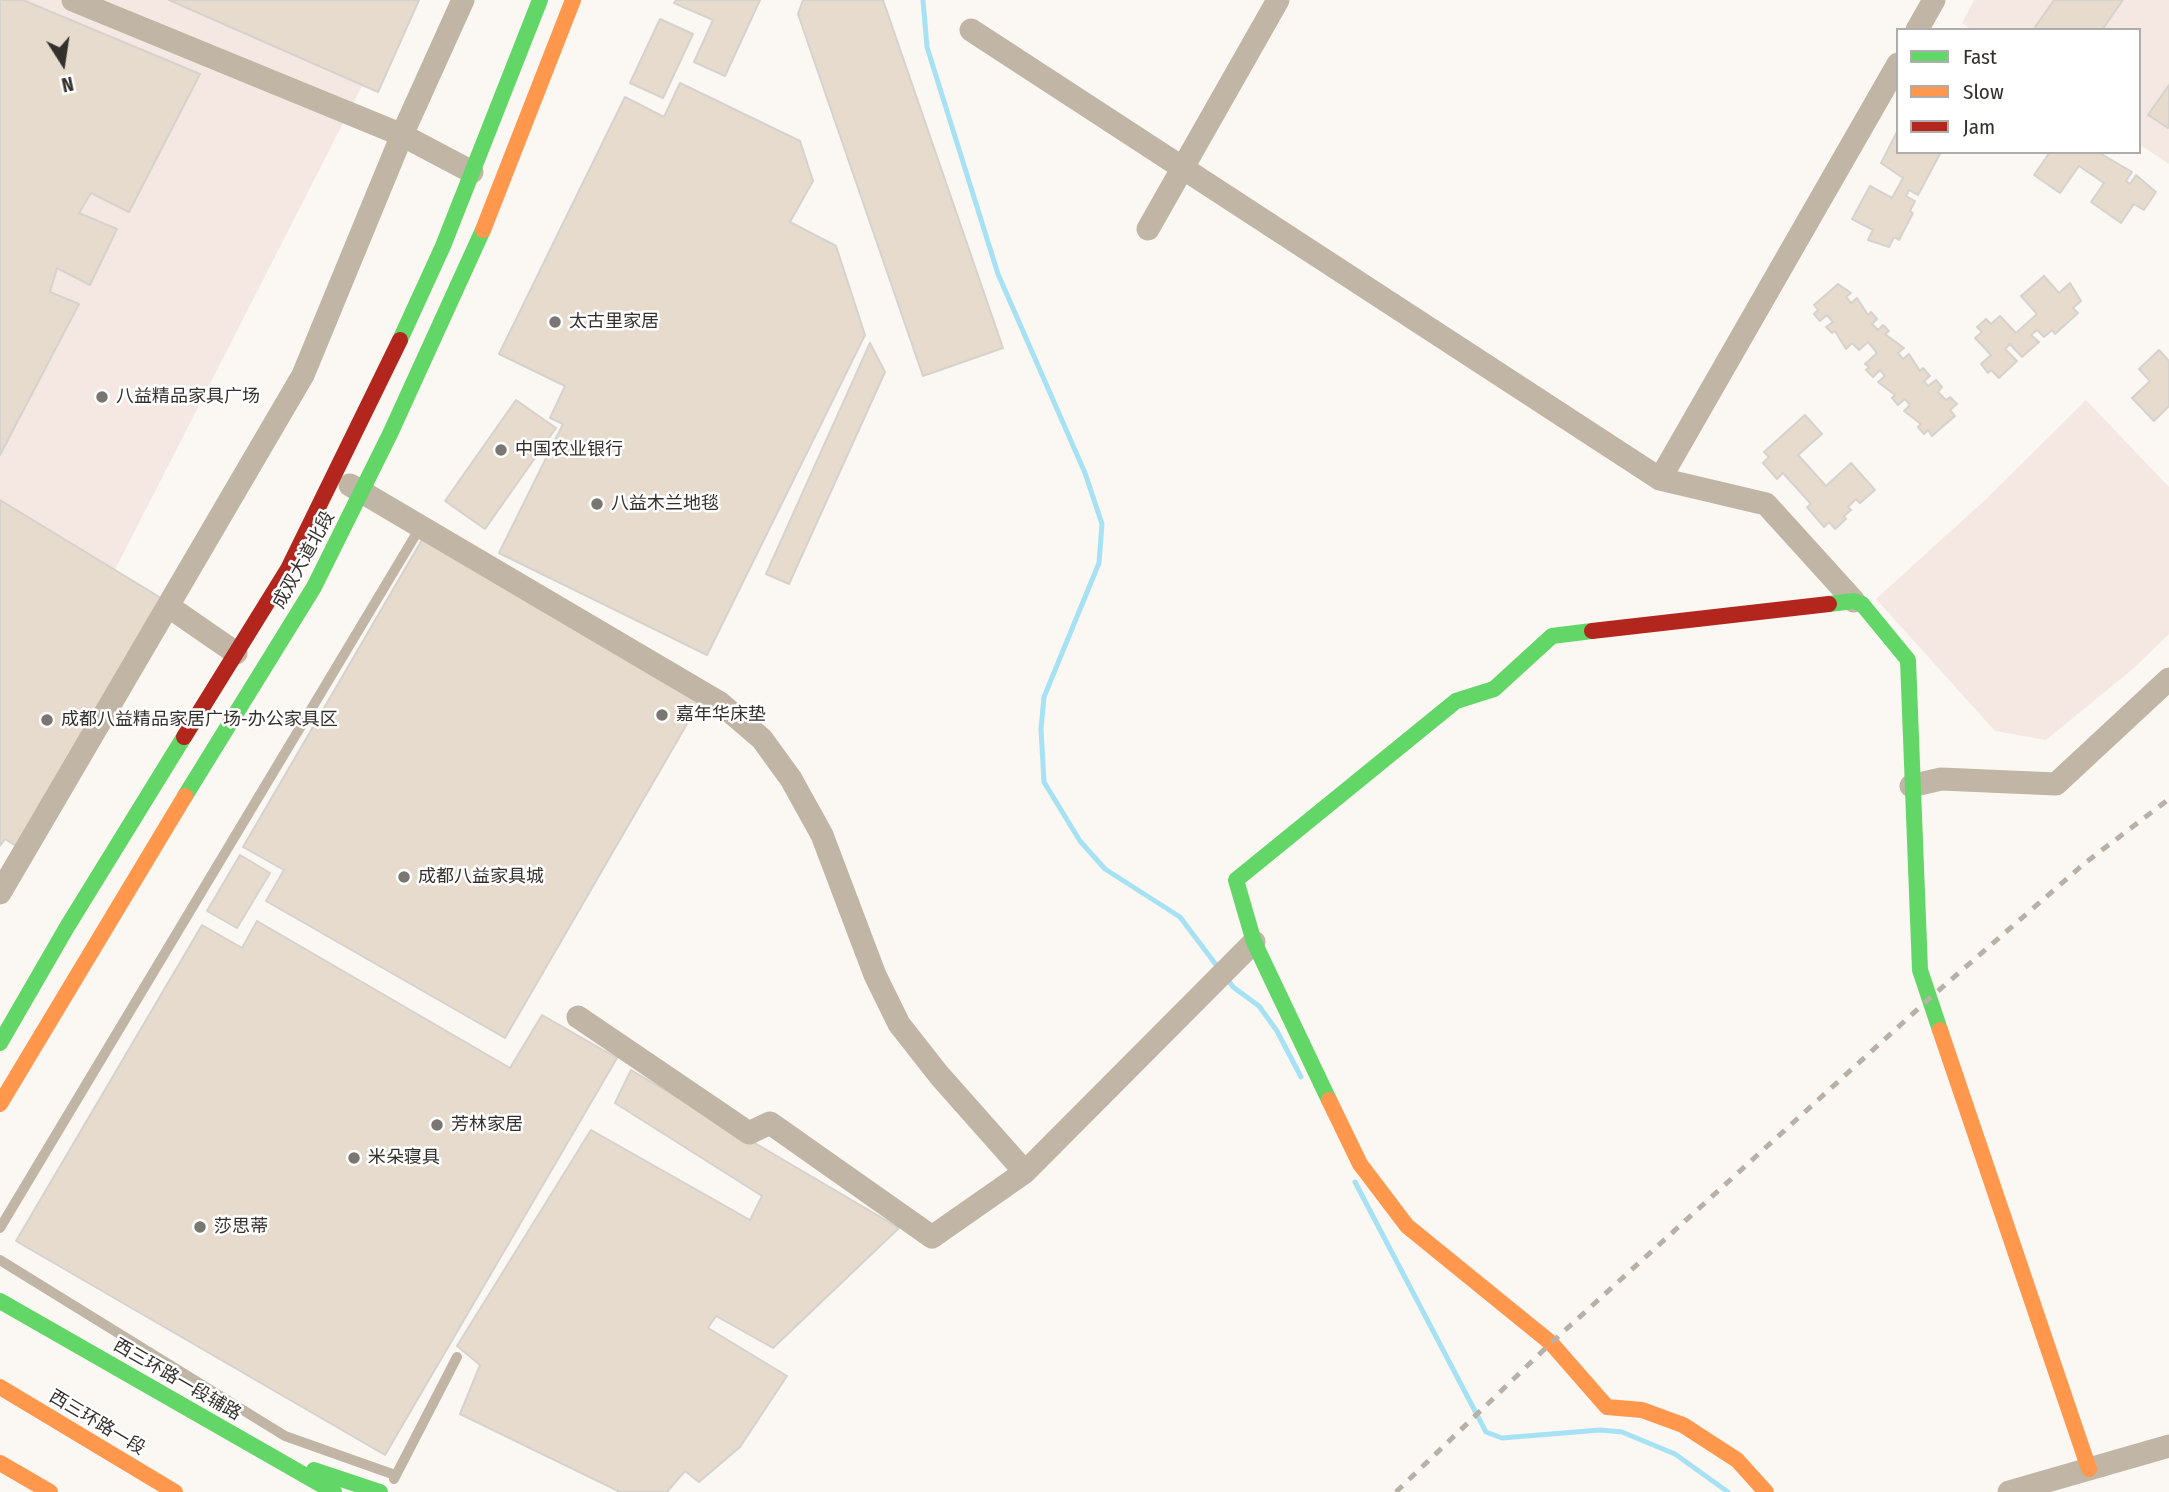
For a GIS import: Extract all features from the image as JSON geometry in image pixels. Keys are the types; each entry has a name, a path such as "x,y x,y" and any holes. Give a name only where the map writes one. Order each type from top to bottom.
{"main road":[{"name":"成双大道北段","path":"0,1043 67,927 288,569 335,477 443,246 540,0"},
{"name":"成双大道北段","path":"0,1104 92,946 314,587 471,261 573,0"},
{"path":"1766,1492 1737,1460 1683,1425 1642,1410 1607,1407 1550,1343 1407,1226 1360,1164 1254,942 1236,880 1456,701 1494,690 1552,636 1854,601 1862,604 1908,660 1920,970 2089,1469"},
{"name":"西三环路一段辅路","path":"0,1301 334,1492"},
{"name":"西三环路一段","path":"0,1388 175,1492"},
{"path":"271,1456 380,1492"},
{"path":"0,1463 50,1492"}],"street":[{"path":"73,0 402,135 472,172"},
{"path":"0,893 303,375 402,135 463,0"},
{"path":"1148,229 1278,0"},
{"path":"1918,28 1934,0"},
{"path":"971,30 1660,479 1766,504 1854,601"},
{"path":"1660,479 1896,67"},
{"path":"335,477 720,703 762,739 791,779 822,835 875,975 899,1024 939,1075 1025,1172"},
{"path":"168,606 236,653"},
{"path":"1911,786 1941,779 2056,783 2169,679"},
{"path":"578,1017 749,1133 771,1123 932,1237 1025,1172 1254,942"},
{"path":"2009,1492 2169,1446"}],"lane":[{"path":"0,1228 421,526"},
{"path":"0,1260 285,1436 395,1475"},
{"path":"389,1492 395,1475 457,1357"}],"shaded area":[{"name":"八益精品家具广场","path":"0,0 406,0 0,795"},
{"path":"1974,0 2169,0 2169,164 2141,145 2141,28 1969,28 1962,23"},
{"path":"2086,400 2169,487 2169,634 2134,668 2046,740 1995,731 1876,599 1984,501"}],"building":[{"path":"0,0 23,0 200,74 129,212 91,193 79,213 117,229 90,285 57,268 50,292 79,304 0,455"},
{"path":"169,0 419,0 378,92"},
{"path":"676,0 760,0 725,76 694,62 713,20 674,3"},
{"path":"803,0 883,0 1003,348 923,376 798,14"},
{"path":"2054,0 2123,0 2103,28 2034,28"},
{"path":"660,19 693,34 663,98 630,83"},
{"path":"680,83 800,141 813,181 790,222 836,246 865,335 707,655 499,553 563,424 550,418 565,386 499,354 625,97 664,117"},
{"path":"2169,85 2169,127 2168,128 2148,115"},
{"path":"1896,134 1896,154 1940,154 1918,195 1909,190 1906,196 1915,201 1910,211 1913,213 1899,240 1894,237 1889,247 1868,240 1873,230 1852,219 1870,186 1892,198 1903,178 1881,163"},
{"path":"2049,154 2101,154 2132,172 2126,181 2130,184 2136,175 2156,192 2144,210 2134,204 2121,223 2091,202 2104,183 2079,166 2060,193 2034,175"},
{"path":"2044,276 2059,293 2070,283 2081,301 2073,308 2078,313 2055,334 2052,330 2044,337 2037,330 2031,335 2039,342 2022,357 2010,344 2005,349 2017,361 1999,378 1991,370 1988,373 1981,364 1991,355 1975,338 1982,332 1977,327 1986,319 1991,324 2000,316 2016,333 2037,314 2021,296"},
{"path":"1838,284 1851,293 1846,297 1851,303 1857,298 1868,315 1871,312 1877,319 1872,324 1878,330 1883,325 1889,331 1885,334 1904,348 1898,353 1903,359 1909,354 1920,371 1923,368 1930,376 1924,381 1928,386 1936,380 1942,387 1938,392 1946,400 1950,397 1957,404 1950,410 1955,416 1932,436 1928,430 1924,434 1918,427 1921,424 1904,411 1910,405 1905,399 1898,405 1892,398 1895,395 1878,382 1885,376 1880,370 1873,377 1866,370 1869,367 1865,364 1877,353 1868,342 1859,350 1852,343 1846,349 1835,331 1832,333 1826,327 1833,322 1827,315 1820,321 1814,314 1818,310 1814,305"},
{"path":"870,343 885,372 789,584 766,574"},
{"path":"2159,350 2169,361 2169,406 2154,421 2132,398 2150,381 2139,369"},
{"path":"516,400 556,428 485,529 445,501"},
{"path":"1805,415 1822,434 1798,455 1826,486 1851,463 1875,490 1860,503 1856,499 1848,507 1851,510 1844,516 1846,519 1835,529 1829,522 1824,527 1807,507 1811,504 1783,473 1777,479 1763,463 1769,457 1764,452"},
{"name":"成都八益精品家居广场-办公家具区","path":"0,500 166,601 16,846 5,839 0,846"},
{"path":"423,538 702,698 505,1038 266,901 284,870 243,847"},
{"path":"240,855 270,873 237,928 207,911"},
{"path":"257,921 510,1068 542,1015 617,1058 385,1455 16,1241 202,925 242,948"},
{"path":"631,1070 899,1228 773,1348 716,1316 708,1328 787,1376 740,1447 699,1482 685,1471 667,1492 620,1492 460,1414 480,1365 457,1346 591,1130 750,1220 762,1196 615,1103"}],"waterway":[{"path":"923,0 927,47 998,274 1085,473 1102,524 1099,563 1044,697 1041,729 1044,782 1080,841 1105,869 1180,917 1220,970"},
{"path":"1226,977 1233,987 1259,1006 1277,1031 1301,1077"},
{"path":"1355,1182 1486,1432 1502,1438 1600,1430 1622,1432 1675,1454 1728,1492"}],"railway":[{"path":"1396,1492 1551,1343 1930,998 2085,863 2169,799"}],"traffic: fast":[{"path":"400,340 443,246 540,0"},
{"path":"185,796 314,587 390,434 483,230"},
{"path":"1829,604 1854,601 1862,604 1908,660 1920,970 1940,1030"},
{"path":"1329,1100 1254,942 1236,880 1456,701 1494,689 1552,636 1592,631"},
{"path":"0,1043 67,927 184,737"},
{"path":"0,1301 334,1492"},
{"path":"314,1470 380,1492"}],"traffic: slow":[{"path":"483,230 573,0"},
{"path":"0,1104 185,796"},
{"path":"1940,1030 2089,1469"},
{"path":"1329,1100 1360,1164 1407,1226 1551,1343 1607,1407 1642,1410 1683,1425 1737,1460 1766,1492"},
{"path":"0,1387 175,1492"},
{"path":"0,1463 50,1492"}],"traffic: jam":[{"path":"184,737 288,569 400,340"},
{"path":"1592,631 1829,604"}],"place":[{"name":"太古里家居","path":"555,322"},
{"name":"八益精品家具广场","path":"102,397"},
{"name":"中国农业银行","path":"501,450"},
{"name":"八益木兰地毯","path":"597,504"},
{"name":"嘉年华床垫","path":"662,715"},
{"name":"成都八益精品家居广场-办公家具区","path":"47,720"},
{"name":"成都八益家具城","path":"404,877"},
{"name":"芳林家居","path":"437,1125"},
{"name":"米朵寝具","path":"354,1158"},
{"name":"莎思蒂","path":"200,1227"}]}
